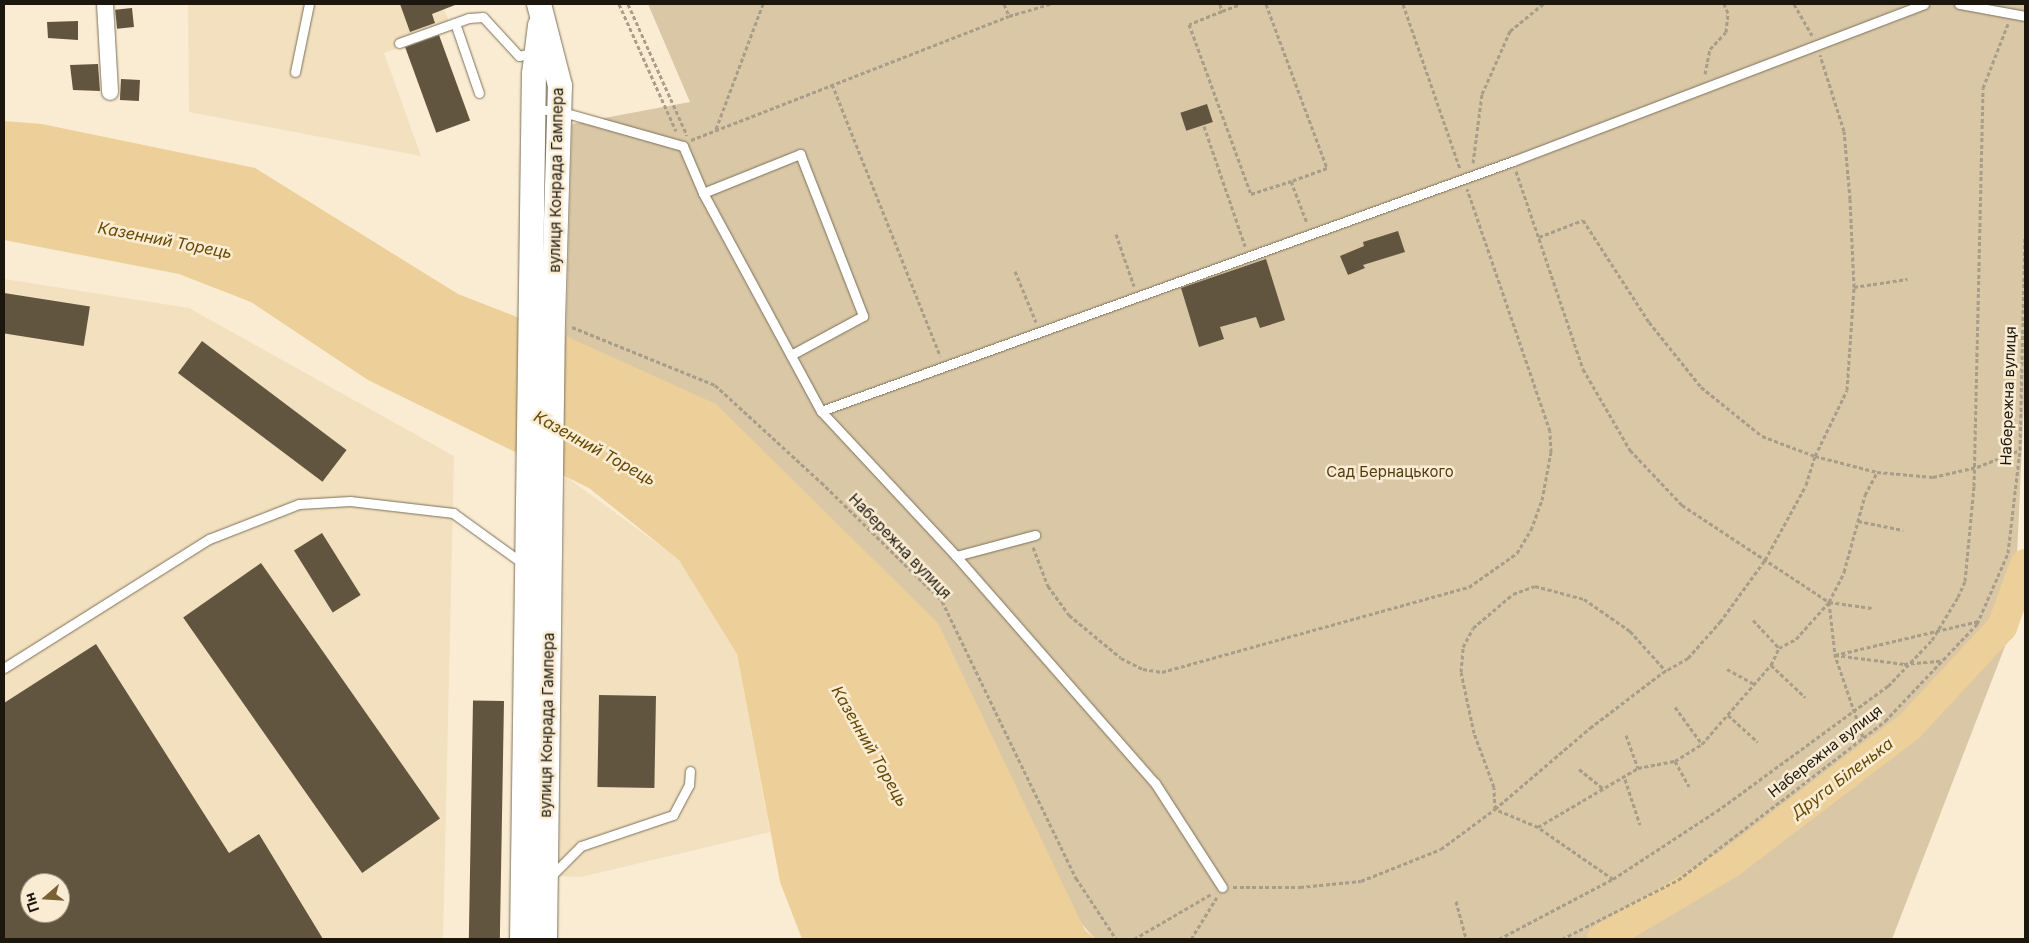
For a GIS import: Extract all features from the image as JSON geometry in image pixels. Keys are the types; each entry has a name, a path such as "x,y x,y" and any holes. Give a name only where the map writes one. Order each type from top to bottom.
{"main road":[{"name":"вулиця Конрада Гампера","path":"540,7 533,109 530,294 540,511"},
{"name":"вулиця Конрада Гампера","path":"522,939 534,881 540,511 553,320 560,86 540,7"},
{"name":"вулиця Конрада Гампера","path":"534,881 545,939"}],"street":[{"path":"104,4 110,92"}],"lane":[{"path":"296,72 309,4"},
{"path":"821,411 1513,161 1816,43 1924,4"},
{"path":"1959,4 2025,16"},
{"path":"398,43 455,23 484,16 519,56 537,52"},
{"path":"455,23 479,93"},
{"path":"533,109 559,111 683,146 703,193 821,411 956,556 1155,783 1222,887"},
{"path":"703,193 800,154 863,316 791,355"},
{"path":"4,668 210,539 299,504 350,501 453,512 539,568"},
{"path":"956,556 1032,536"},
{"path":"534,881 580,846 673,815 689,785 690,771"}],"path":[{"path":"620,4 683,146"},
{"path":"628,4 689,140 1009,16 1050,4"},
{"path":"716,129 763,4"},
{"path":"1004,4 1009,16"},
{"path":"1220,4 1222,11"},
{"path":"1241,4 1189,24 1252,194 1327,168 1266,4"},
{"path":"1032,536 1048,586 1069,616 1121,658 1143,669 1162,672 1469,587 1517,553 1531,530 1542,500 1551,452 1550,431 1468,176 1403,4"},
{"path":"1468,176 1482,94 1510,31 1543,4"},
{"path":"1704,87 1710,49 1726,32 1728,23 1724,4"},
{"path":"1134,939 1222,887 1300,887 1361,881 1442,849 1495,809 1590,728 1666,671 1688,658 1720,622 1765,560 1806,485 1815,456 1847,390 1854,287 1844,131 1816,43 1794,4"},
{"path":"1499,939 1612,879 1717,811 1888,686 1932,640 1958,597 1965,581 1974,486 1982,88 2008,20"},
{"path":"832,84 944,366"},
{"path":"1204,126 1248,256"},
{"path":"1513,161 1583,369 1630,450 1682,505 1828,602 1872,608"},
{"path":"1291,181 1310,233"},
{"path":"1539,236 1583,220 1649,322 1702,387 1762,436 1815,456 1877,472 1933,477 1977,468 2020,450"},
{"path":"1116,234 1138,296"},
{"name":"Набережна вулиця","path":"1562,939 1678,880 1885,721 1979,620 2008,554 2020,450 2025,236"},
{"path":"1015,272 1040,332"},
{"path":"1854,287 1908,279"},
{"name":"Набережна вулиця","path":"553,320 715,385 821,482 942,601 1076,878 1116,939"},
{"path":"1538,827 1625,779 1638,768 1675,761 1702,744 1771,664 1779,648 1796,639 1828,602 1844,572 1858,521 1877,472"},
{"path":"1858,521 1903,530"},
{"path":"1495,809 1494,787 1474,734 1461,672 1463,646 1473,628 1490,612 1513,594 1535,586 1556,590 1584,600 1630,631 1666,671"},
{"path":"1828,602 1835,655 1864,737"},
{"path":"1753,620 1779,648"},
{"path":"1835,655 1979,620"},
{"path":"1835,655 1904,664 1941,660"},
{"path":"1771,664 1805,697"},
{"path":"1727,669 1754,684"},
{"path":"1676,707 1702,744"},
{"path":"1728,715 1758,742"},
{"path":"1626,735 1638,768"},
{"path":"1675,761 1689,786"},
{"path":"1579,770 1605,790"},
{"path":"1625,779 1640,825"},
{"path":"1495,809 1538,827 1612,879"},
{"path":"1191,939 1222,887"},
{"path":"1456,901 1466,939"}],"shaded area":[{"path":"188,4 442,4 452,29 384,53 421,156 189,112"},
{"path":"4,279 189,308 454,456 443,939 4,939"},
{"path":"565,476 680,560 737,654 770,832 581,877 559,876"}],"green space":[{"name":"Сад Бернацького","path":"648,4 2025,4 2025,379 2014,623 1892,939 1095,939 566,336 572,124 690,102"}],"water":[{"name":"Казенний Торець","path":"4,121 42,124 255,168 458,294 566,336 716,404 938,623 1085,930 1095,939 802,939 780,882 737,654 679,560 589,488 368,380 251,302 179,274 4,240"}],"building":[{"path":"400,4 455,5 432,14 435,23 410,32"},
{"path":"132,8 134,27 117,29 115,10"},
{"path":"78,21 78,40 48,38 47,22"},
{"path":"439,35 470,121 436,133 405,47"},
{"path":"98,64 100,91 73,90 70,65"},
{"path":"121,79 140,80 139,101 120,100"},
{"path":"1207,104 1213,122 1186,131 1180,113"},
{"path":"1398,231 1405,252 1363,265 1365,268 1348,275 1340,256 1364,246 1363,242"},
{"path":"1266,259 1285,320 1260,328 1256,317 1220,327 1224,339 1199,347 1181,288"},
{"path":"4,293 90,307 84,346 4,333"},
{"path":"202,341 347,450 322,482 178,373"},
{"path":"322,533 361,595 333,612 294,550"},
{"path":"261,563 440,819 362,873 183,617"},
{"path":"96,644 229,853 259,834 323,939 4,939 4,703"},
{"path":"599,695 656,696 654,788 597,787"},
{"path":"473,700 504,701 500,939 469,938"}],"waterway":[{"name":"Друга Біленька","path":"1602,939 1729,864 1909,727 2002,627 2025,564"}]}
